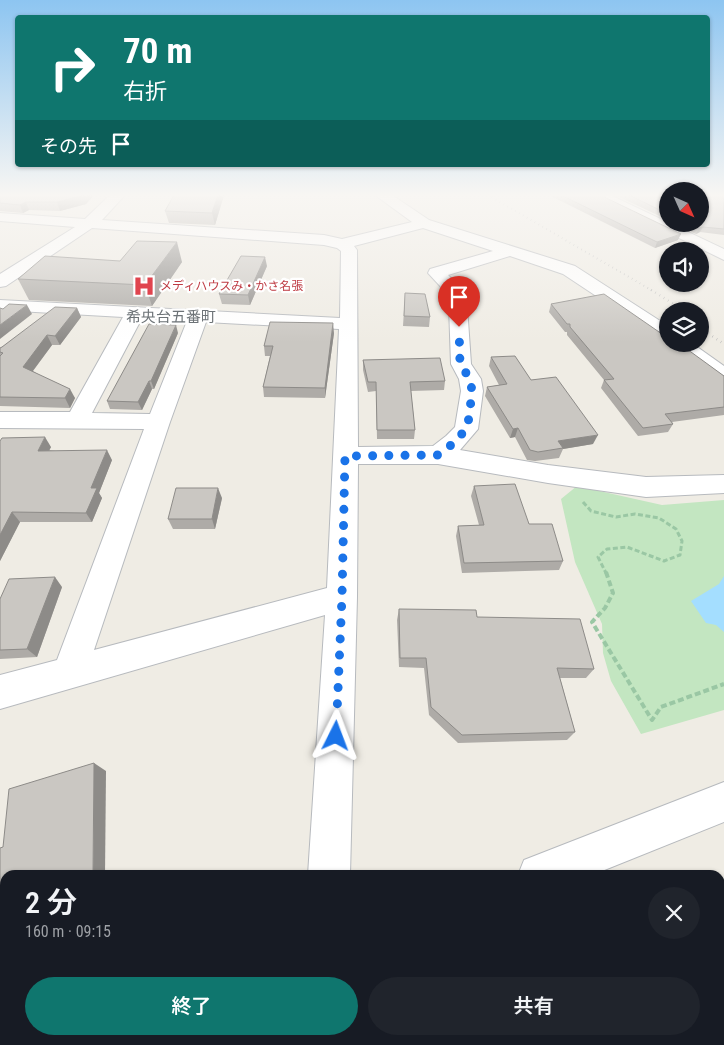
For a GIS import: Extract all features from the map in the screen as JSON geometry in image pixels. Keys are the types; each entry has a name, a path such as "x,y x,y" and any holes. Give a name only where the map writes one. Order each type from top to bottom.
{"street":[{"path":"0,282 57,244"},
{"path":"329,870 342,597 349,324 350,255 349,250 342,244"},
{"path":"489,244 569,270 659,329"},
{"path":"700,244 724,255"},
{"path":"438,455 455,442 466,429 472,391 470,379 460,364 458,306 462,298 436,273 509,250"},
{"path":"0,305 349,324"},
{"path":"30,327 53,309"},
{"path":"77,420 135,313"},
{"path":"68,672 198,317"},
{"path":"691,352 724,376"},
{"path":"0,420 158,422"},
{"path":"345,456 438,455 548,474 646,487 724,484"},
{"path":"0,692 342,597"},
{"path":"552,870 724,802"}],"path":[{"path":"581,500 591,511 616,517 635,514 659,518 676,529 682,541 680,555 664,561 627,547 607,549 598,557 605,569 613,592 605,608 592,622 652,720 661,707 697,696 724,684"}],"green space":[{"path":"577,486 662,505 724,500 724,710 641,734 611,681 603,653 602,624 575,562 561,499"}],"water":[{"path":"724,576 724,632 716,625 706,623 691,601 719,584"}],"building":[{"path":"135,244 176,244 145,285 18,279 45,256 120,261"},
{"path":"241,256 265,257 248,295 219,294"},
{"path":"405,293 425,294 430,317 404,316"},
{"path":"604,294 659,332 659,352 691,352 724,376 724,407 665,414 673,424 643,428 604,380 614,379 570,327 570,324 567,324 551,304"},
{"path":"9,304 27,305 0,325 0,308 3,309"},
{"path":"55,307 77,308 55,336 47,335 23,367 70,389 65,398 0,397 0,356 3,353 0,352 0,348"},
{"path":"270,322 333,323 325,388 263,387 273,346 264,346"},
{"path":"149,324 176,325 151,381 149,381 138,402 107,401"},
{"path":"515,356 531,380 556,377 598,435 558,441 563,448 538,452 530,450 518,428 513,429 487,387 507,384 491,357"},
{"path":"440,358 445,381 410,382 415,430 377,430 376,382 368,382 363,360"},
{"path":"45,437 38,451 107,450 91,488 97,488 86,513 12,512 0,535 0,441 2,438"},
{"path":"515,484 529,524 552,524 563,561 464,563 458,526 484,525 474,486"},
{"path":"176,488 218,488 212,519 168,519"},
{"path":"55,577 27,649 0,650 0,599 9,579"},
{"path":"399,609 476,610 477,617 580,619 594,669 557,668 575,732 462,735 431,707 426,658 400,658"},
{"path":"94,763 93,870 0,870 0,848 3,847 9,789"}],"railway":[{"path":"572,244 653,291"},
{"path":"651,290 670,302"},
{"path":"709,334 724,344"}],"place":[{"name":"メディハウスみ・かさ名張","path":"144,286"}],"district":[{"name":"希央台五番町","path":"171,317"}],"route":[{"path":"336,736 342,597 345,456 438,455 455,442 466,429 472,391 470,379 460,364 459,327"}]}
